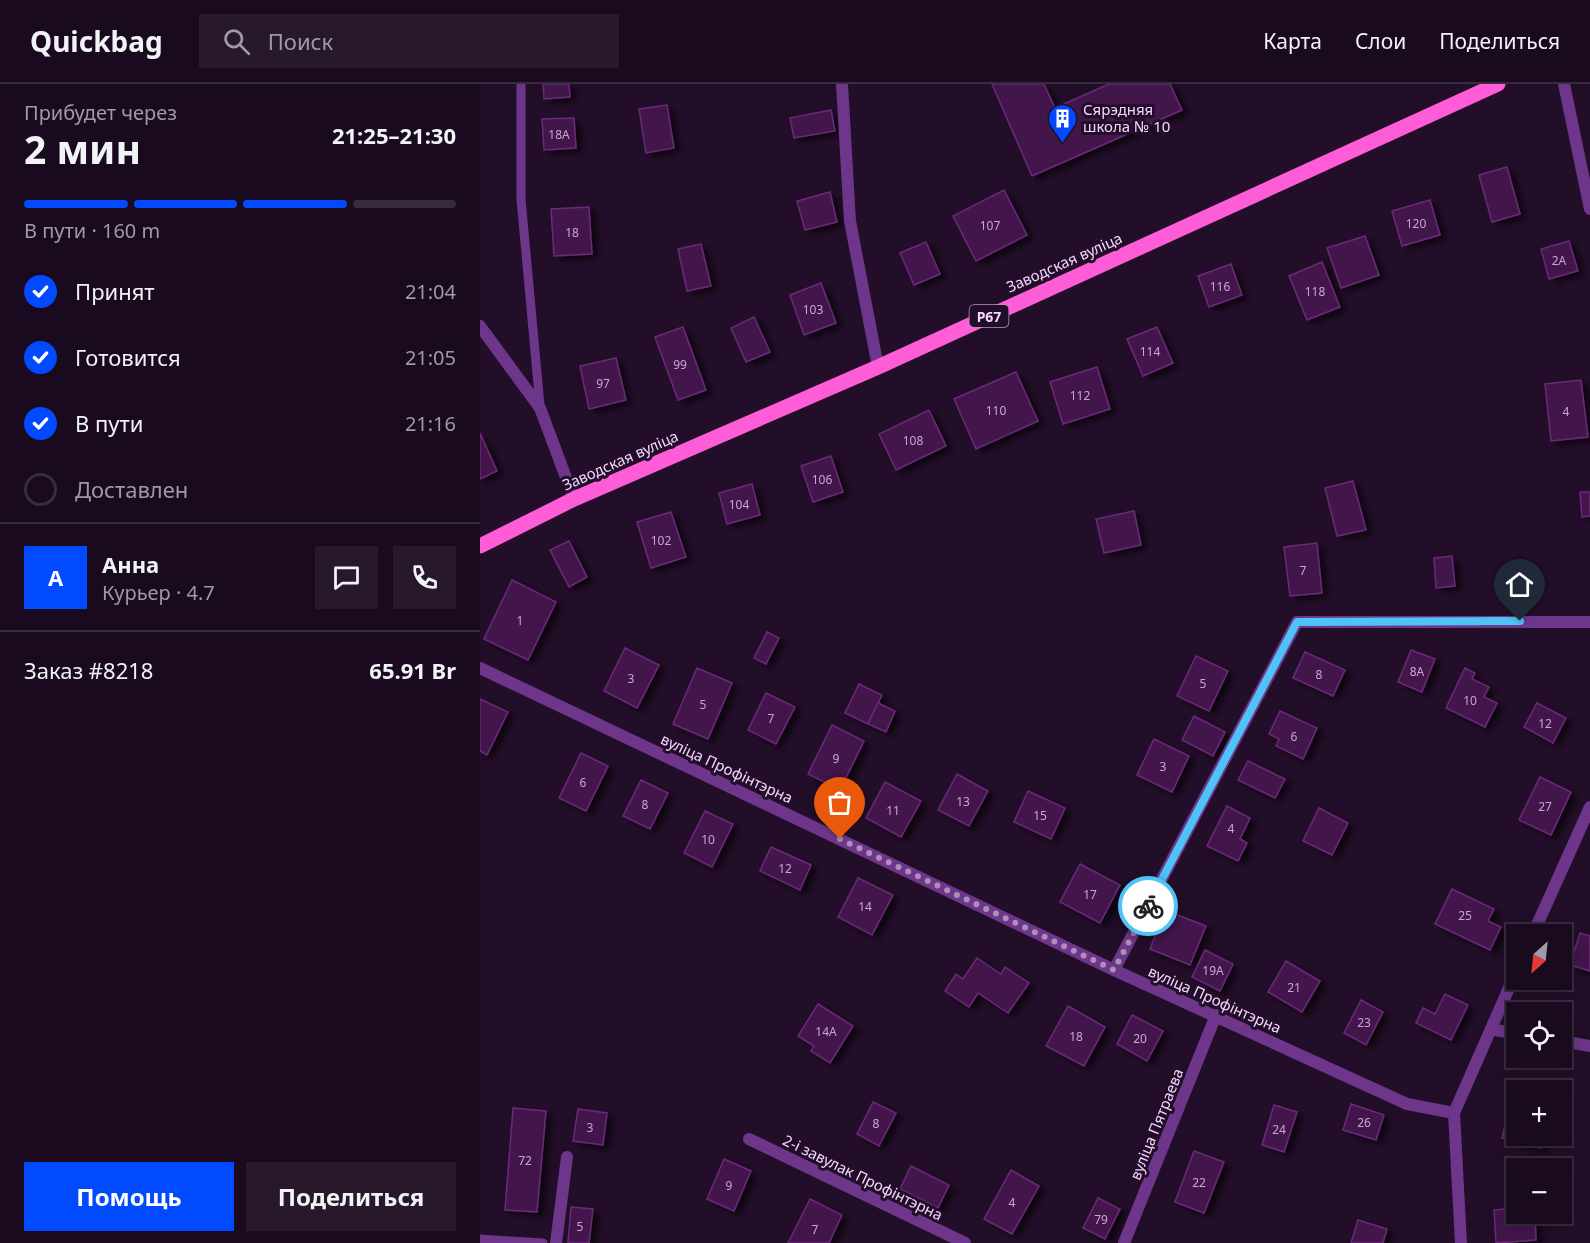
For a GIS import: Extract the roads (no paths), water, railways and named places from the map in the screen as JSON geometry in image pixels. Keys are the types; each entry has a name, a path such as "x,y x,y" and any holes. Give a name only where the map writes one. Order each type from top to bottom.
{"main road":[{"name":"Заводская вуліца","path":"480,546 574,499 878,366 1498,84"}],"street":[{"path":"842,84 850,220 878,366"},
{"path":"1564,84 1590,209"},
{"path":"480,326 540,408 574,499"},
{"path":"1114,970 1297,622 1590,622"},
{"name":"вуліца Профінтэрна","path":"480,668 1114,970 1407,1104 1454,1113"},
{"path":"1537,924 1590,807"},
{"path":"1461,1243 1454,1113 1508,990"},
{"name":"вуліца Пятраева","path":"1124,1243 1216,1015"},
{"path":"1491,1029 1506,1032"},
{"path":"1572,1043 1590,1046"},
{"name":"2-і завулак Профінтэрна","path":"748,1138 965,1243"},
{"path":"556,1243 567,1157"}],"lane":[{"path":"521,84 521,199 540,408"},
{"path":"480,1239 543,1243"}],"place":[{"name":"Сярэдняя школа № 10","path":"1062,144"}]}
